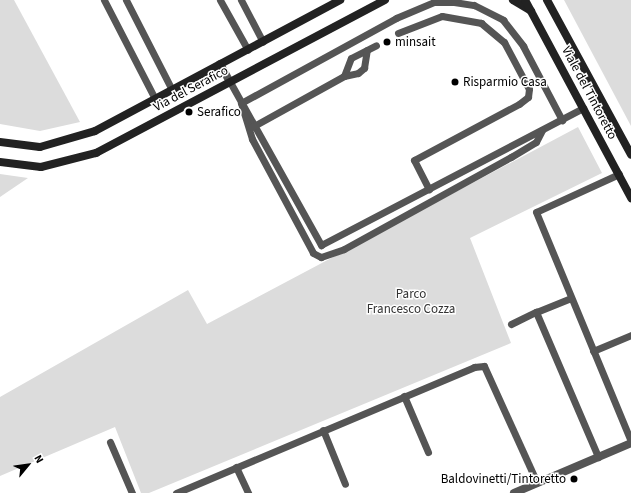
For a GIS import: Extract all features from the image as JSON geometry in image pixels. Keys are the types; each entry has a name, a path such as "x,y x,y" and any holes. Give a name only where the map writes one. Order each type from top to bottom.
{"street":[{"name":"Via del Serafico","path":"0,142 29,147 54,145 95,131 340,0"},
{"name":"Via del Serafico","path":"0,162 41,167 82,158 385,0"},
{"path":"513,0 532,12"},
{"name":"Viale del Tintoretto","path":"526,0 631,198"},
{"name":"Viale del Tintoretto","path":"547,0 631,155"},
{"path":"220,64 230,82"},
{"path":"514,493 631,442"}],"lane":[{"path":"104,0 155,99"},
{"path":"126,0 172,90"},
{"path":"220,0 248,50"},
{"path":"241,0 263,42"},
{"path":"241,103 396,18 434,2 454,2 474,5 503,20 523,46 562,120"},
{"path":"398,33 442,16 481,23 504,42 529,89 525,101 414,160 429,189"},
{"path":"344,76 351,58 376,45"},
{"path":"253,127 344,76 364,68 367,50"},
{"path":"230,82 241,103 241,112 253,127 321,245 583,108"},
{"path":"253,127 252,139 313,253 322,257 344,249 511,157 536,142 542,130"},
{"path":"619,174 536,212 631,442"},
{"path":"511,324 571,298"},
{"path":"536,312 598,457"},
{"path":"594,351 631,335"},
{"path":"176,493 474,367 484,366 537,483"},
{"path":"404,396 428,452"},
{"path":"323,430 345,484"},
{"path":"110,442 132,493"},
{"path":"236,467 248,493"}],"green space":[{"path":"0,0 14,0 80,122 40,131 0,124"},
{"path":"564,0 631,0 631,126"},
{"name":"Parco Francesco Cozza","path":"578,127 602,173 470,238 511,343 149,493 141,493 115,427 0,476 0,397 188,290 207,324"},
{"path":"0,174 28,178 0,197"}],"place":[{"name":"minsait","path":"387,42"},
{"name":"Risparmio Casa","path":"455,82"},
{"name":"Serafico","path":"189,112"},
{"name":"Baldovinetti/Tintoretto","path":"574,479"}]}
